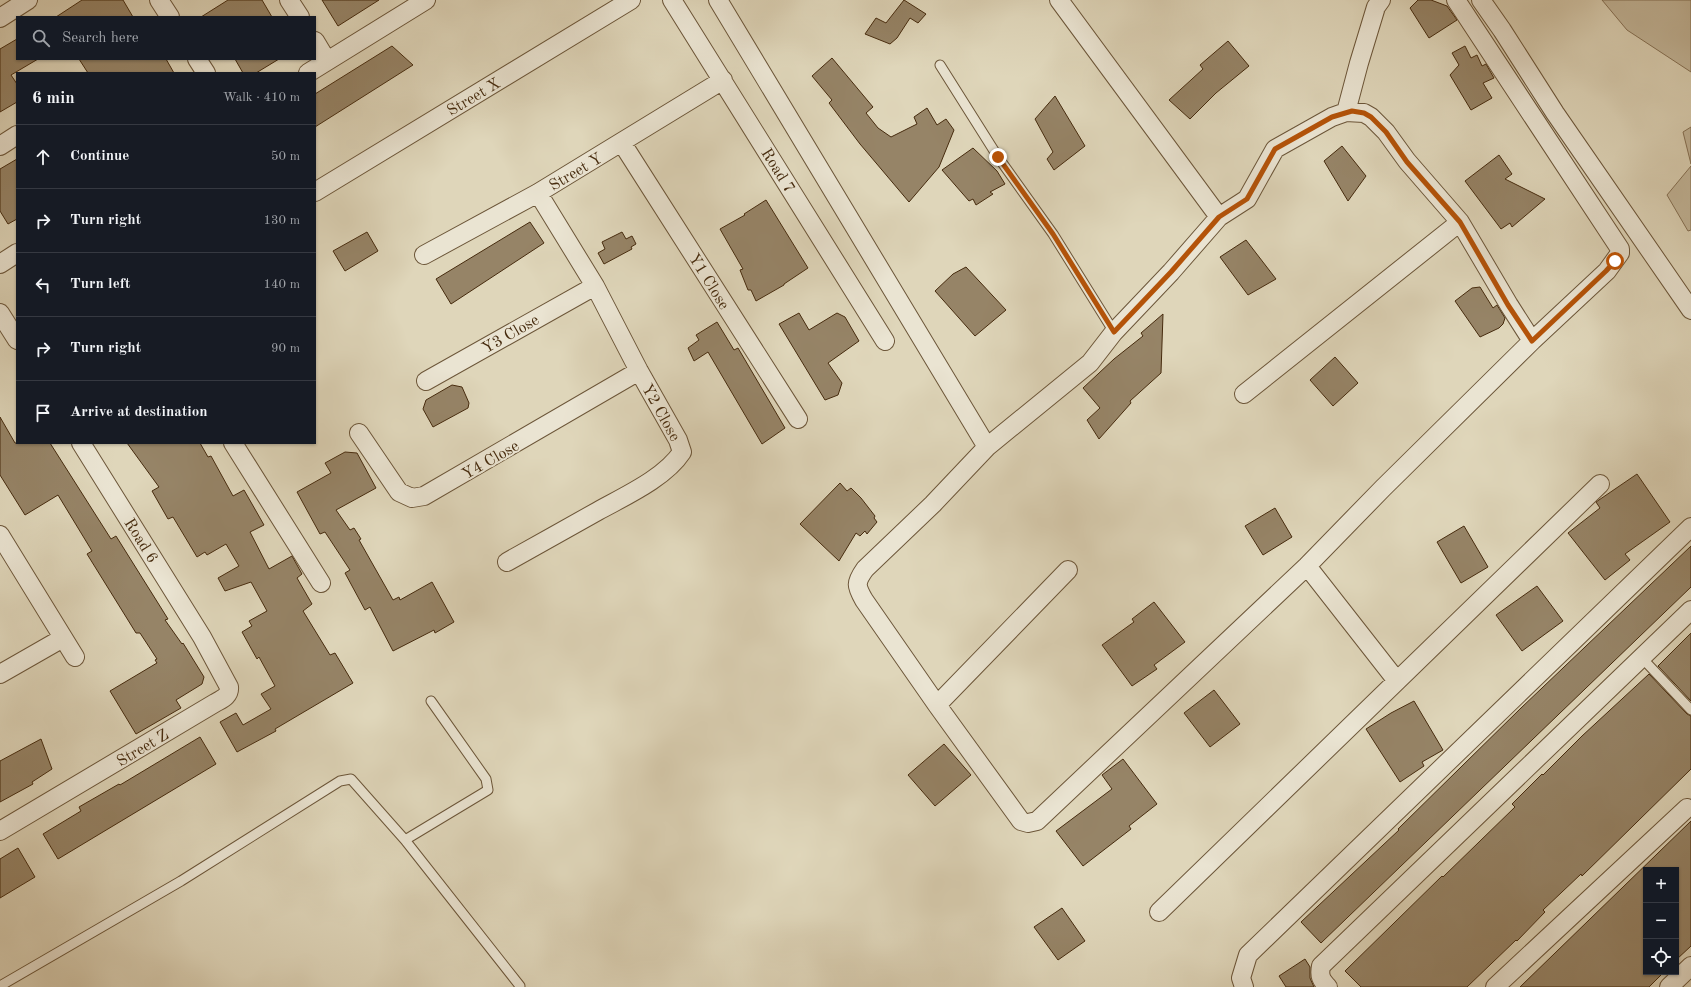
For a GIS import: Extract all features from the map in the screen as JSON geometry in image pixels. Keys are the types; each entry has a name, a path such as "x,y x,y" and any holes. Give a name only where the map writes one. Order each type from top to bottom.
{"street":[{"path":"0,18 28,0"},
{"path":"159,0 169,16"},
{"path":"289,0 299,16"},
{"name":"Street X","path":"316,191 631,0"},
{"name":"Road 7","path":"672,0 885,341"},
{"path":"718,0 987,447"},
{"path":"1059,0 1219,217"},
{"path":"1346,112 1358,63 1376,7 1381,0"},
{"path":"1456,0 1620,249 1618,257 1606,271 1532,341 1383,488 1308,566 1038,821 1028,823 1021,821 936,705 864,600 857,587 858,578 865,569 933,504 987,447 1090,363 1114,332 1171,272 1219,217 1247,199 1275,149 1332,117 1346,112 1364,113 1371,117 1386,132 1407,162 1460,222 1508,305 1532,341"},
{"path":"1481,0 1502,30 1555,114 1691,310"},
{"path":"310,72 421,1"},
{"path":"316,43 327,61"},
{"path":"198,60 205,72"},
{"name":"Street Y","path":"424,256 538,193 723,80"},
{"path":"0,146 16,136"},
{"name":"Y1 Close","path":"622,143 798,419"},
{"name":"Y2 Close","path":"507,562 639,488 667,469 677,460 682,452 678,440 639,371 595,286 538,193"},
{"path":"1244,394 1460,222"},
{"path":"0,264 16,254"},
{"name":"Y3 Close","path":"426,381 595,286"},
{"path":"0,312 16,338"},
{"name":"Y4 Close","path":"359,433 399,492 412,498 424,496 639,371"},
{"name":"Road 6","path":"82,444 202,637"},
{"path":"234,444 321,583"},
{"path":"1159,912 1600,484"},
{"path":"1244,987 1241,978 1248,955 1691,527"},
{"path":"0,535 75,657"},
{"path":"1308,566 1396,681"},
{"path":"936,705 1068,570"},
{"path":"1328,987 1322,980 1320,973 1321,966 1691,610"},
{"name":"Street Z","path":"0,831 227,695 229,687 202,637"},
{"path":"0,674 63,638"},
{"path":"1495,987 1690,808"},
{"path":"1669,987 1691,966"}],"lane":[{"path":"940,65 998,157 1053,234 1114,332"},
{"path":"1642,658 1691,710"},
{"path":"405,840 488,790 486,779 431,701"},
{"path":"0,986 181,881 340,781 351,779 405,840 520,986"}],"shaded area":[{"path":"1602,0 1691,0 1691,72 1627,30"},
{"path":"1691,127 1691,164 1683,132"},
{"path":"1691,166 1691,230 1688,231 1667,195"}],"building":[{"path":"82,0 123,0 132,16 58,16"},
{"path":"228,0 262,0 271,16 203,16"},
{"path":"322,0 379,0 338,26"},
{"path":"904,0 926,14 918,23 910,18 897,38 890,44 865,34 876,18 886,23"},
{"path":"1418,0 1431,0 1447,6 1457,20 1429,38 1410,8"},
{"path":"16,40 16,60 36,60 11,75 16,82 16,103 0,112 0,49"},
{"path":"1228,41 1249,66 1216,93 1190,119 1169,100 1203,69 1200,65"},
{"path":"392,46 413,65 316,126 316,93"},
{"path":"1465,46 1471,58 1477,55 1482,66 1486,64 1494,78 1483,83 1492,98 1471,110 1450,75 1459,65 1452,53"},
{"path":"832,58 873,107 866,113 878,128 891,137 917,124 914,117 927,108 937,125 946,119 954,130 939,167 909,202 860,144 829,103 832,100 812,76"},
{"path":"80,60 167,60 173,72 87,72"},
{"path":"236,60 277,60 258,72 242,72"},
{"path":"1055,96 1085,146 1054,170 1047,159 1053,152 1035,119"},
{"path":"1342,146 1366,176 1348,201 1324,161"},
{"path":"973,148 997,171 1005,184 990,192 993,194 976,205 973,199 969,201 942,170"},
{"path":"1499,155 1512,174 1505,179 1545,199 1512,227 1510,223 1501,229 1465,181"},
{"path":"16,160 16,220 8,224 0,211 0,169"},
{"path":"766,200 808,268 784,285 756,301 751,290 748,290 740,270 743,269 720,229 745,215 744,214"},
{"path":"530,222 544,243 451,304 436,279"},
{"path":"367,232 378,251 345,271 333,251"},
{"path":"622,232 626,239 632,236 636,244 631,247 632,249 604,264 598,253 605,249 602,242"},
{"path":"1246,240 1276,279 1248,295 1220,257"},
{"path":"966,267 1006,310 975,336 935,291 953,274"},
{"path":"1480,287 1493,308 1497,305 1505,318 1503,324 1499,328 1480,337 1455,301 1472,288"},
{"path":"799,313 809,330 837,313 845,317 859,341 828,363 842,383 838,395 825,400 779,324"},
{"path":"1163,314 1161,373 1130,401 1131,403 1099,439 1087,420 1100,408 1083,388 1114,359 1143,336 1141,333"},
{"path":"717,322 734,350 738,348 785,428 762,444 708,352 694,361 688,348 699,340 696,335"},
{"path":"1335,357 1358,383 1333,406 1310,380"},
{"path":"452,385 462,387 469,403 468,408 433,427 423,409 426,400"},
{"path":"0,417 16,444 51,444 111,539 116,536 168,619 165,620 182,644 183,643 204,677 202,684 176,700 181,708 136,734 110,691 157,663 155,660 157,659 140,633 136,633 87,554 92,551 58,495 25,515 0,475"},
{"path":"128,444 201,444 208,457 211,456 233,496 244,490 264,525 250,532 269,569 292,556 302,574 297,578 312,604 303,611 330,655 335,653 353,683 275,729 276,731 237,752 220,722 236,713 243,725 271,709 261,694 275,686 259,657 257,659 242,632 252,626 249,621 267,611 251,582 225,591 218,578 239,566 226,544 207,555 205,552 197,557 173,517 168,519 152,491 159,487"},
{"path":"345,452 357,453 376,488 336,510 350,530 354,528 361,539 359,540 393,600 399,597 400,600 432,582 454,622 435,633 434,630 393,651 370,607 365,610 345,573 350,570 325,532 320,534 297,492 331,473 325,463"},
{"path":"1637,474 1670,522 1625,554 1630,560 1605,580 1568,533 1600,508 1596,502"},
{"path":"840,483 847,491 851,488 861,498 875,516 874,518 877,522 867,534 865,531 860,536 856,533 839,561 800,524"},
{"path":"1275,508 1292,537 1263,555 1245,526"},
{"path":"1464,526 1488,567 1461,583 1437,542"},
{"path":"1691,546 1691,587 1321,943 1301,922 1399,830 1398,829 1521,708"},
{"path":"1537,586 1563,621 1522,651 1496,615"},
{"path":"1154,602 1185,642 1154,665 1157,669 1132,686 1102,645 1134,622 1132,619"},
{"path":"1691,633 1691,701 1658,666"},
{"path":"1649,674 1687,714 1691,716 1691,769 1582,876 1581,874 1543,910 1545,912 1517,941 1516,940 1467,987 1361,987 1345,971 1515,807 1512,804 1542,774 1543,775 1582,736"},
{"path":"1214,690 1240,724 1210,747 1184,713"},
{"path":"1414,701 1443,750 1422,762 1424,766 1400,782 1366,729 1391,713"},
{"path":"200,737 216,764 58,859 43,834 81,811 79,807 119,784 120,785"},
{"path":"41,739 52,769 32,782 33,784 0,802 0,761"},
{"path":"944,744 971,775 935,806 908,775"},
{"path":"1123,759 1157,804 1129,826 1131,829 1083,866 1056,831 1112,789 1102,775"},
{"path":"1691,821 1691,946 1679,957 1679,867 1644,867"},
{"path":"18,848 35,877 0,898 0,859"},
{"path":"1643,868 1643,975 1661,975 1649,987 1520,987"},
{"path":"1062,908 1085,941 1058,960 1034,927"},
{"path":"1305,959 1310,967 1310,978 1314,987 1286,987 1279,976"}],"route":[{"path":"998,157 1053,234 1114,332 1171,272 1219,217 1247,199 1275,149 1332,117 1352,111 1364,113 1371,117 1386,132 1407,162 1460,222 1508,305 1532,341 1615,261"}]}
